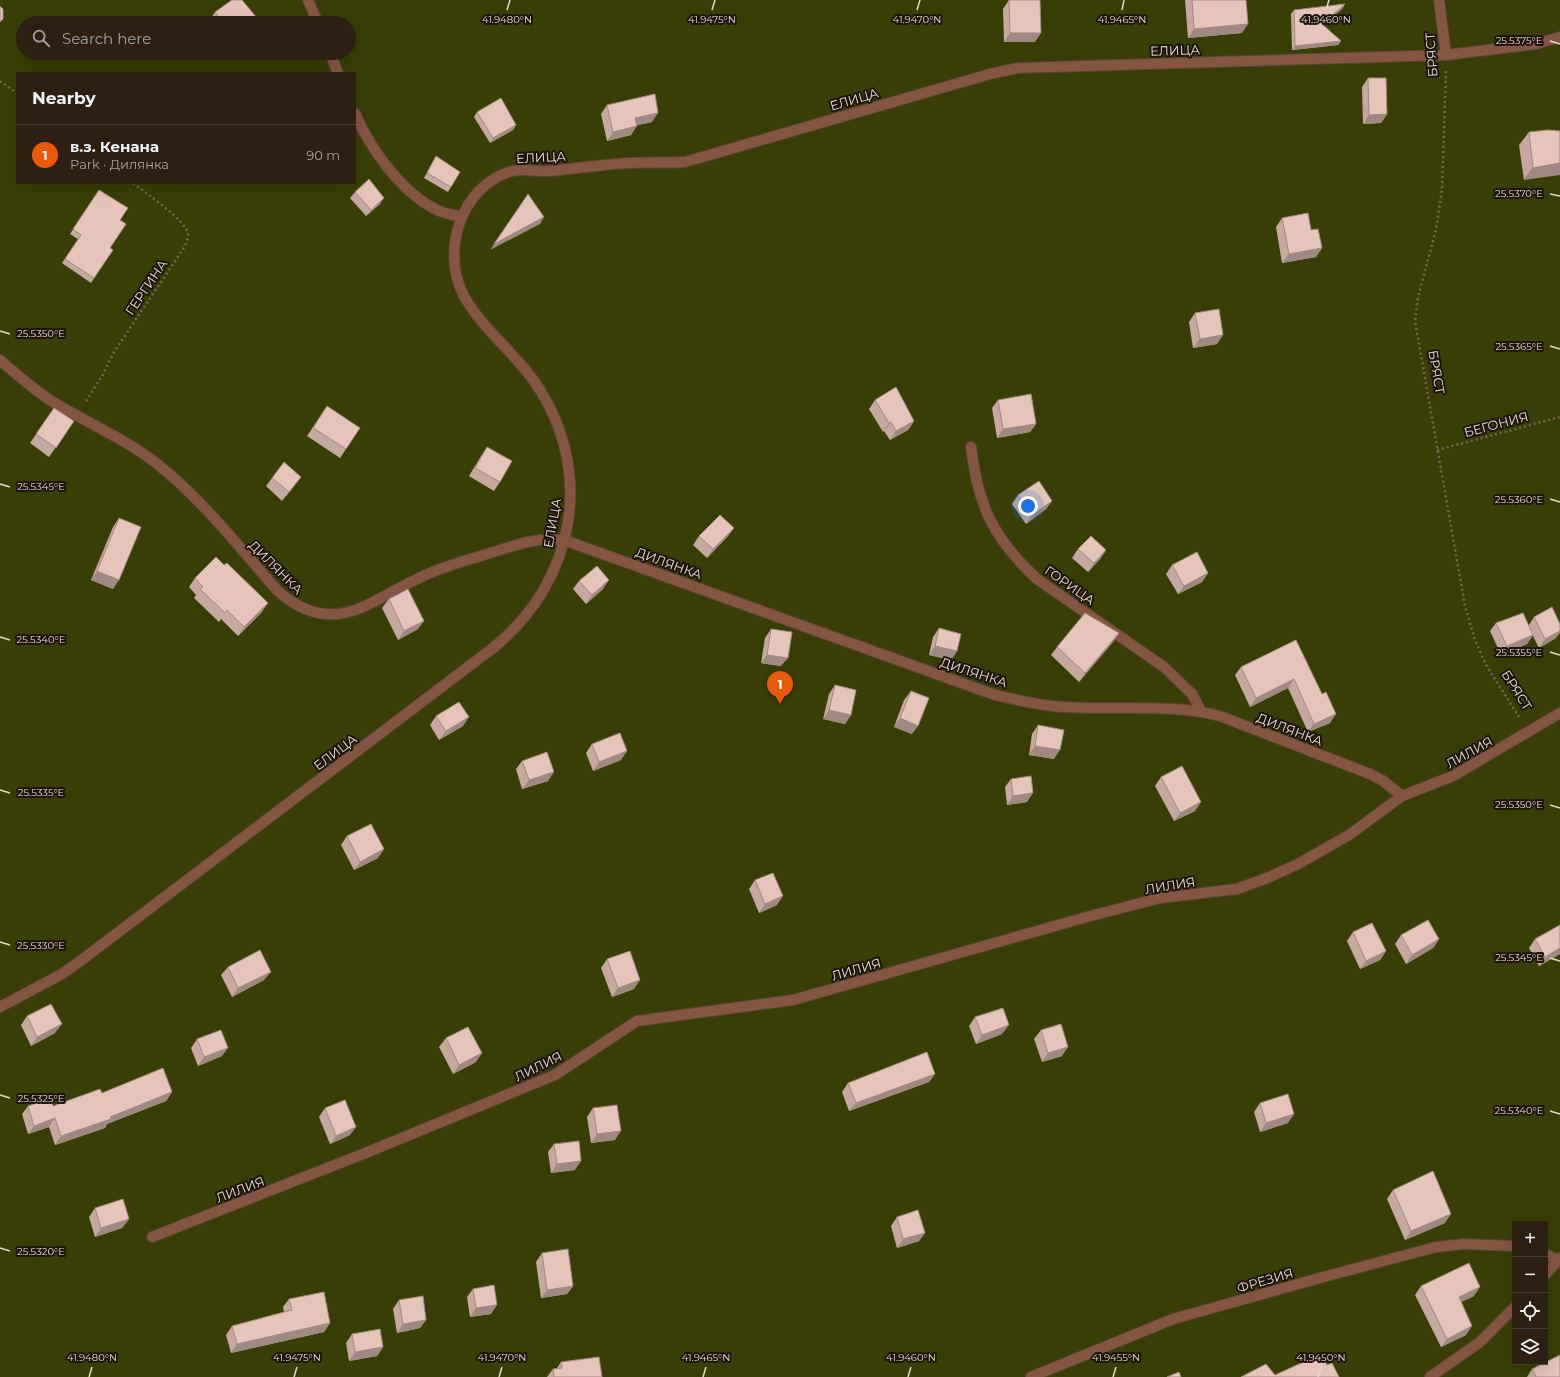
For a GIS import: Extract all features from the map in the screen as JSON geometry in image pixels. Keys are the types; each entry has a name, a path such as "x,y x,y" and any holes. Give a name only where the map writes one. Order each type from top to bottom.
{"street":[{"path":"308,0 315,16"},
{"name":"БРЯСТ","path":"1439,0 1446,55"},
{"name":"ЕЛИЦА","path":"0,1007 62,974 79,962 510,635 522,623 546,589 554,572 564,540 570,511 570,493 566,453 554,414 534,380 480,317 463,293 457,279 453,253 455,239 462,216 469,203 483,189 508,172 520,169 547,171 631,163 651,164 685,162 990,74 1018,68 1446,55 1536,44 1560,37"},
{"path":"333,60 338,72"},
{"path":"356,115 367,140 377,155 404,186 435,208 451,216 462,216"},
{"name":"ДИЛЯНКА","path":"0,360 49,399 76,416 126,442 157,464 179,482 288,600 306,610 319,613 338,614 362,607 434,571 524,542 549,539 564,540 995,695 1052,706 1161,708 1201,711 1220,716 1370,774 1382,780 1402,796"},
{"name":"ГОРИЦА","path":"971,447 974,478 985,510 1001,539 1020,564 1037,579 1147,653 1192,694 1201,711"},
{"name":"ЛИЛИЯ","path":"152,1237 368,1152 555,1075 637,1021 793,1000 1076,920 1160,898 1237,889 1268,878 1298,864 1350,835 1402,796 1453,776 1530,733 1560,713"},
{"name":"ФРЕЗИЯ","path":"1031,1377 1173,1319 1327,1276 1436,1247 1464,1244 1512,1246"},
{"path":"1548,1255 1559,1259 1548,1272"},
{"path":"1430,1377 1480,1342 1512,1310"}],"path":[{"name":"БРЯСТ","path":"1446,55 1442,189 1436,230 1418,297 1415,321 1465,606 1475,640 1486,664 1530,733"},
{"path":"0,81 16,92"},
{"name":"ГЕРГИНА","path":"76,416 102,376 114,352 183,249 187,240 188,234 183,223 134,184"},
{"name":"БЕГОНИЯ","path":"1437,450 1560,417"}],"green space":[{"path":"0,0 1560,0 1560,1377 0,1377"}],"building":[{"path":"232,0 242,0 255,16 218,16 215,12"},
{"path":"1009,0 1040,0 1041,33 1010,33"},
{"path":"1192,0 1246,0 1248,24 1194,29"},
{"path":"1345,4 1322,24 1341,41 1295,46 1294,10"},
{"path":"0,6 3,9 3,19 0,22"},
{"path":"1368,78 1386,78 1387,114 1369,115"},
{"path":"655,94 658,113 635,118 637,126 613,132 607,105"},
{"path":"501,98 516,125 493,138 477,112"},
{"path":"1548,130 1560,131 1560,163 1533,168 1529,132"},
{"path":"436,156 460,172 451,187 427,173"},
{"path":"369,179 384,198 371,210 355,192"},
{"path":"99,190 128,208 120,220 126,224 110,248 113,250 94,278 65,259 81,235 73,229"},
{"path":"528,194 544,217 494,244"},
{"path":"1308,213 1311,230 1318,229 1322,248 1289,254 1282,218"},
{"path":"1219,309 1223,335 1200,339 1195,313"},
{"path":"896,387 914,421 896,431 891,422 889,423 875,400"},
{"path":"1031,394 1036,424 1003,429 998,400"},
{"path":"327,406 360,428 346,449 313,428"},
{"path":"54,408 74,421 56,448 36,434"},
{"path":"487,447 512,461 500,482 475,468"},
{"path":"284,462 301,477 289,492 272,478"},
{"path":"1039,481 1052,501 1032,515 1018,495"},
{"path":"720,515 734,528 713,549 699,536"},
{"path":"119,518 141,527 119,580 97,571"},
{"path":"1091,536 1106,550 1094,563 1078,549"},
{"path":"1197,552 1208,573 1184,586 1172,565"},
{"path":"216,557 224,565 227,563 268,603 244,627 227,610 225,613 200,589 203,587 195,578"},
{"path":"597,566 609,580 592,595 579,581"},
{"path":"408,589 424,621 404,631 389,599"},
{"path":"1552,607 1560,624 1560,631 1545,639 1534,617"},
{"path":"1085,613 1119,633 1085,673 1057,647"},
{"path":"1523,613 1533,635 1507,646 1496,623"},
{"path":"939,628 961,634 957,651 935,646"},
{"path":"771,629 792,632 788,658 767,655"},
{"path":"1296,640 1322,694 1326,692 1336,714 1314,724 1294,679 1256,698 1241,667"},
{"path":"835,685 856,690 851,715 829,710"},
{"path":"911,691 929,698 918,726 900,718"},
{"path":"459,702 469,717 446,731 436,716"},
{"path":"1038,725 1064,730 1060,750 1035,746"},
{"path":"620,733 627,751 599,762 592,744"},
{"path":"547,752 554,772 529,780 522,761"},
{"path":"1182,766 1201,802 1180,813 1161,777"},
{"path":"1031,776 1033,793 1013,796 1011,779"},
{"path":"371,824 384,849 360,862 347,836"},
{"path":"773,873 783,896 765,904 755,880"},
{"path":"1428,920 1439,939 1412,955 1401,935"},
{"path":"1372,923 1386,951 1366,961 1353,932"},
{"path":"1560,925 1560,948 1545,957 1535,939"},
{"path":"260,950 271,972 238,988 228,967"},
{"path":"630,951 640,980 618,988 607,959"},
{"path":"51,1004 62,1024 37,1037 27,1016"},
{"path":"1003,1008 1009,1025 982,1035 975,1017"},
{"path":"1061,1024 1068,1047 1048,1053 1041,1030"},
{"path":"468,1027 482,1053 459,1065 446,1038"},
{"path":"221,1030 228,1048 204,1057 197,1039"},
{"path":"927,1052 935,1074 856,1103 848,1083"},
{"path":"163,1068 172,1092 110,1117 111,1119 61,1136 55,1118 34,1126 28,1106 51,1098 53,1106 100,1089 102,1093"},
{"path":"1288,1094 1294,1114 1266,1123 1260,1103"},
{"path":"345,1100 356,1127 336,1136 325,1108"},
{"path":"617,1105 621,1131 597,1134 593,1108"},
{"path":"579,1141 581,1161 557,1164 554,1144"},
{"path":"1433,1171 1451,1214 1411,1231 1393,1190"},
{"path":"123,1199 129,1219 101,1228 95,1208"},
{"path":"918,1210 925,1233 903,1239 897,1217"},
{"path":"568,1249 573,1286 547,1290 542,1253"},
{"path":"1469,1263 1480,1287 1459,1297 1472,1326 1447,1339 1421,1286"},
{"path":"494,1285 497,1305 476,1308 473,1289"},
{"path":"324,1292 330,1323 237,1344 232,1326 292,1310 289,1299"},
{"path":"423,1296 426,1320 403,1324 399,1300"},
{"path":"380,1329 383,1347 355,1352 352,1334"},
{"path":"1321,1354 1327,1365 1332,1363 1339,1377 1241,1377 1266,1364 1275,1375"},
{"path":"1560,1355 1560,1377 1536,1377 1532,1369 1540,1365 1548,1365 1548,1361"},
{"path":"599,1357 602,1377 554,1377 553,1369 562,1368 561,1362"},
{"path":"1179,1372 1181,1377 1167,1377"}],"place":[{"name":"в.з. Кенана","path":"780,704"}]}
